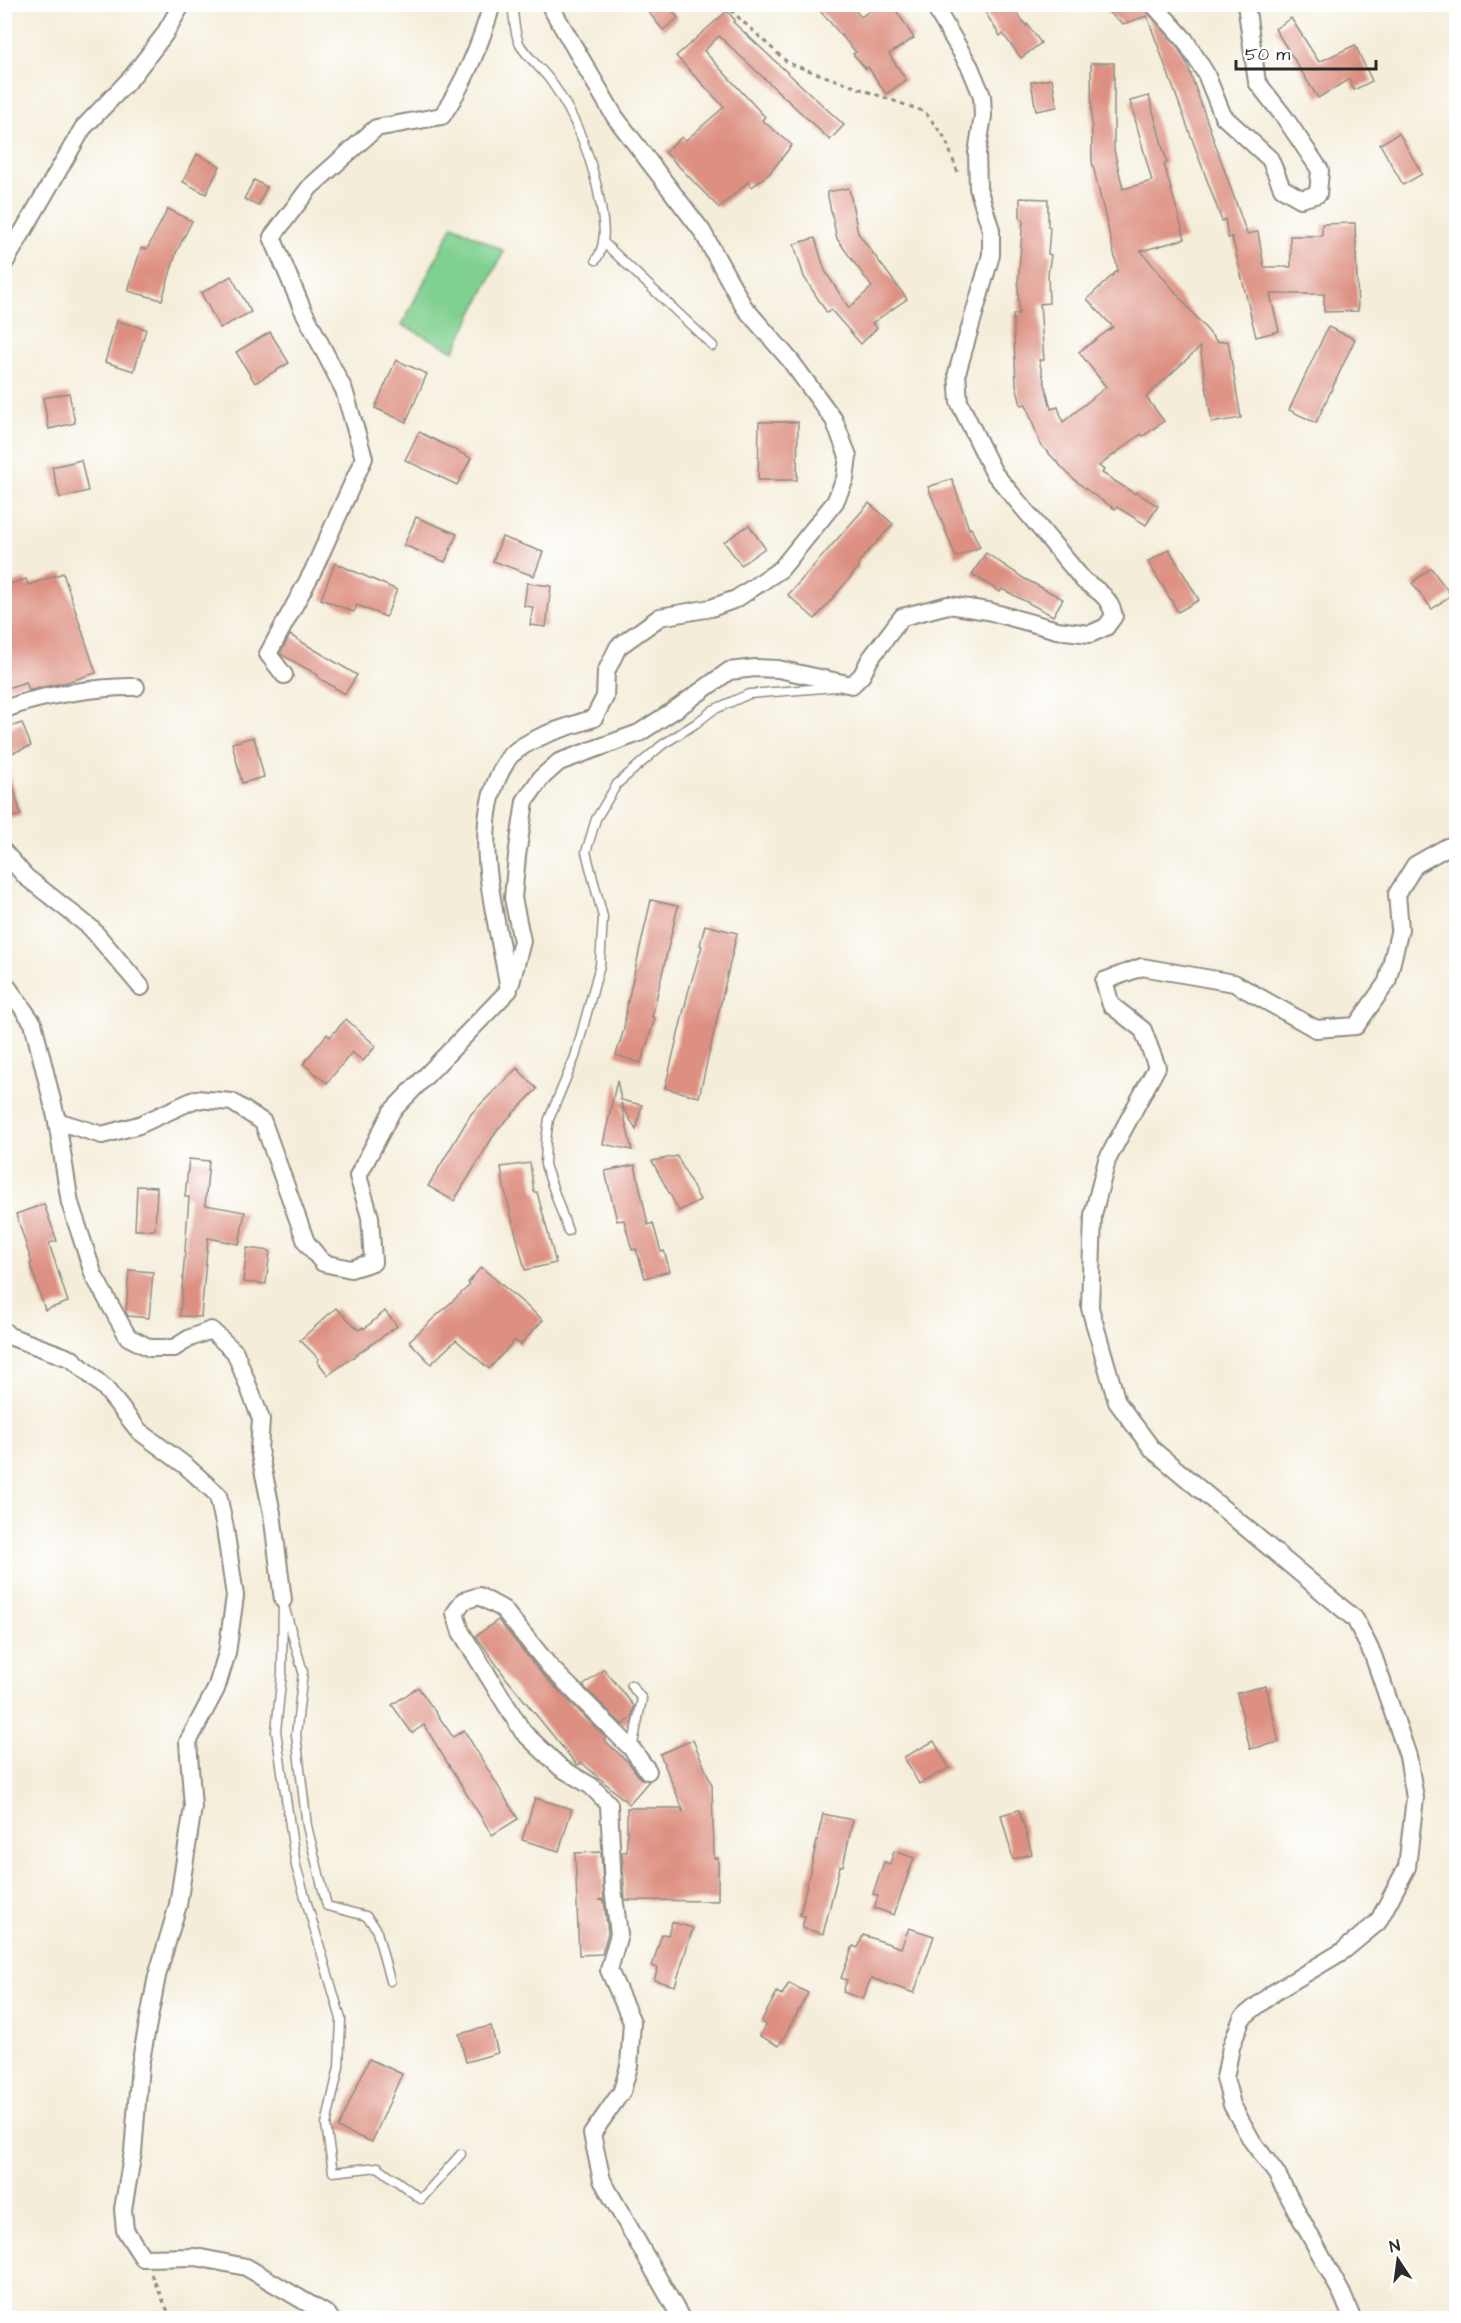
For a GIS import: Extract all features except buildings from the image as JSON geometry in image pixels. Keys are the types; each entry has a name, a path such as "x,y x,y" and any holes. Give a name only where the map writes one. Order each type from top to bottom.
{"street":[{"path":"4,264 83,128 131,78 164,35 182,4"},
{"path":"284,675 268,654 313,571 364,458 344,390 302,308 272,237 310,187 376,128 442,116 451,103 484,33 492,4"},
{"path":"509,990 502,947 492,908 486,830 492,789 509,756 542,736 594,718 605,697 606,672 618,647 660,617 711,608 736,598 782,569 835,502 844,479 848,456 834,420 790,360 744,307 702,231 615,117 549,4"},
{"path":"57,1121 102,1135 139,1125 196,1099 232,1102 263,1122 306,1242 323,1263 351,1269 373,1262 370,1217 358,1176 392,1111 509,990 522,941 513,898 525,801 541,778 559,762 639,733 676,710 729,671 755,668 778,669 852,685 862,675 870,659 902,618 948,605 988,611 1057,630 1090,634 1106,627 1114,616 1112,604 1084,580 994,473 959,402 957,373 991,255 991,230 977,181 976,153 983,116 982,96 970,67 933,4"},
{"path":"1153,4 1185,40 1206,75 1223,116 1270,159 1282,188 1301,199 1318,194 1320,170 1257,82 1246,4"},
{"path":"4,710 36,700 102,688 136,687"},
{"path":"1352,2319 1342,2294 1276,2173 1252,2141 1232,2105 1225,2078 1231,2047 1242,2018 1273,1993 1343,1951 1378,1922 1407,1867 1414,1798 1408,1756 1373,1655 1355,1619 1153,1450 1117,1402 1101,1354 1090,1308 1093,1215 1107,1160 1157,1066 1143,1030 1111,1005 1104,981 1142,967 1234,983 1316,1029 1356,1026 1387,982 1400,929 1397,894 1415,865 1447,847 1456,845"},
{"path":"4,852 26,876 91,928 141,987"},
{"path":"4,982 33,1023 57,1121 70,1203 94,1276 128,1337 150,1348 174,1348 190,1338 211,1330 235,1352 261,1419 259,1450 272,1513 282,1600"},
{"path":"4,1331 9,1336 72,1359 105,1388 139,1431 186,1466 218,1494 235,1596 227,1653 216,1689 188,1742 193,1807 178,1905 157,1976 140,2065 133,2152 123,2209 125,2230 143,2258 196,2257 246,2267 328,2315 330,2319"},
{"path":"648,1771 632,1749 550,1667 503,1609 479,1596 463,1601 455,1613 461,1632 523,1732 561,1768 591,1786 609,1804 613,1889 619,1935 609,1970 632,2022 629,2066 622,2091 592,2134 602,2180 681,2319"}],"lane":[{"path":"512,4 519,44 555,88 586,145 597,181 605,229 601,253 596,260"},
{"path":"603,242 713,346"},
{"path":"568,1231 545,1165 546,1140 549,1119 575,1057 600,965 603,918 586,852 596,819 617,784 662,745 713,710 750,694 852,685"},
{"path":"282,1600 303,1672 296,1735 307,1826 327,1906 366,1916 376,1928 390,1981"},
{"path":"282,1600 282,1673 276,1731 296,1866 340,2019 339,2067 326,2125 333,2172 378,2167 421,2199 461,2154"},
{"path":"631,1685 642,1699 632,1749"}],"path":[{"path":"724,4 788,63 925,112 945,138 959,177 977,181"},
{"path":"143,2258 171,2319"}],"green space":[{"path":"453,225 504,251 454,351 402,325"}]}
